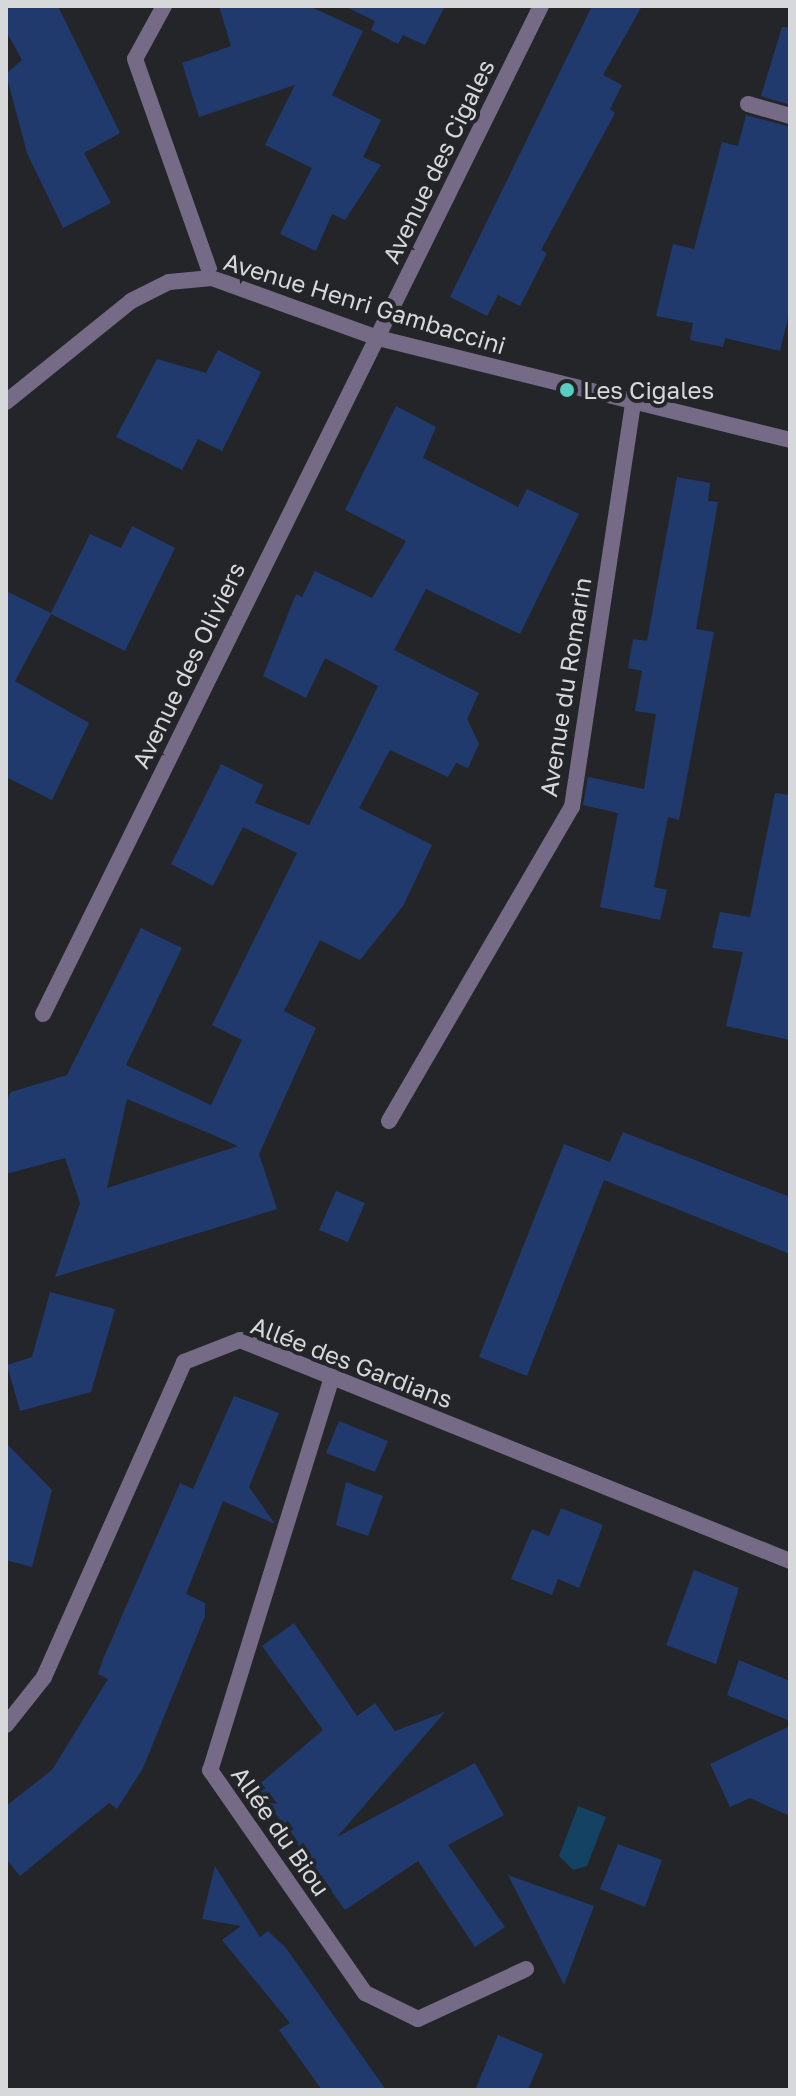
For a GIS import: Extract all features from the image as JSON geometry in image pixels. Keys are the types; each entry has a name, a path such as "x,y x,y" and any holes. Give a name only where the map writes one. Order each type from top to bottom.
{"street":[{"path":"164,6 135,59 212,278"},
{"name":"Avenue des Cigales","path":"378,338 541,6"},
{"path":"748,104 790,116"},
{"name":"Avenue Henri Gambaccini","path":"6,402 131,301 169,282 212,278 378,338 633,405 790,440"},
{"name":"Avenue des Oliviers","path":"43,1014 378,338"},
{"name":"Avenue du Romarin","path":"389,1121 572,807 633,405"},
{"name":"Allée des Gardians","path":"6,1725 44,1677 184,1362 240,1340 790,1561"},
{"name":"Allée du Biou","path":"332,1377 210,1770 365,1993 418,2019 526,1969"}],"water":[{"path":"578,1806 606,1817 587,1866 573,1870 559,1856"}],"building":[{"path":"6,6 58,6 120,133 84,153 111,203 63,228 27,153 6,74 22,60 6,31"},
{"path":"219,6 309,6 363,31 332,95 381,120 363,157 381,165 345,220 332,214 316,251 280,234 312,168 265,145 295,85 199,117 182,63 231,46"},
{"path":"344,6 445,6 425,45 403,35 398,44 371,30 375,21"},
{"path":"592,6 642,6 603,75 622,85 610,109 615,113 541,250 547,253 520,306 498,295 487,316 450,297"},
{"path":"782,27 790,28 790,105 761,96"},
{"path":"746,115 790,127 790,309 780,351 725,338 723,347 690,340 693,323 656,316 673,244 694,249 722,142 738,146"},
{"path":"218,350 261,372 222,451 198,439 182,470 116,437 157,359 206,373"},
{"path":"396,406 436,427 423,458 518,507 527,489 579,514 520,634 426,589 394,650 479,693 467,719 479,744 468,768 456,763 448,777 390,750 359,808 432,845 403,906 360,960 320,940 284,1011 316,1028 259,1154 277,1209 55,1277 80,1203 65,1158 6,1174 6,1101 11,1092 67,1075 141,928 182,948 126,1065 211,1105 242,1040 212,1025 297,853 243,827 213,886 171,864 221,764 263,785 255,803 309,825 353,738 378,686 325,658 306,698 263,676 296,594 302,597 315,571 372,598 406,541 345,510","holes":["127,1099 238,1146 107,1188"]},
{"path":"677,477 710,483 708,501 718,502 696,629 714,632 679,820 668,817 654,887 667,890 660,920 600,907 618,813 583,805 588,777 644,789 656,714 635,711 642,671 628,668 633,639 647,641"},
{"path":"132,526 175,548 125,651 51,614 15,681 89,723 52,800 6,777 6,591 51,613 90,534 121,548"},
{"path":"775,793 790,795 790,1040 726,1026 743,952 712,948 720,912 750,917"},
{"path":"623,1132 790,1197 790,1254 604,1180 527,1376 479,1357 564,1144 610,1162"},
{"path":"336,1191 365,1203 348,1242 319,1230"},
{"path":"50,1292 115,1309 91,1392 20,1411 7,1365 32,1357"},
{"path":"234,1396 279,1413 249,1487 275,1524 223,1501 186,1594 205,1603 205,1616 143,1768 117,1809 109,1803 20,1876 6,1859 6,1806 52,1770 108,1679 98,1674 103,1659 180,1483 193,1489"},
{"path":"339,1421 388,1441 375,1472 326,1453"},
{"path":"6,1443 52,1490 32,1567 6,1560"},
{"path":"346,1482 383,1496 368,1536 336,1525"},
{"path":"561,1508 603,1525 579,1588 558,1579 552,1595 511,1579 532,1529 549,1536"},
{"path":"694,1570 739,1588 716,1664 666,1645"},
{"path":"294,1623 357,1716 375,1703 395,1731 445,1712 337,1837 475,1763 504,1815 448,1845 505,1927 475,1947 418,1861 345,1910 256,1787 323,1730 262,1646"},
{"path":"739,1660 790,1681 790,1721 727,1695"},
{"path":"790,1726 790,1816 750,1798 730,1807 710,1764"},
{"path":"618,1844 662,1860 645,1907 600,1889"},
{"path":"215,1866 260,1937 268,1931 286,1948 386,2090 322,2090 279,2030 290,2023 222,1940 241,1926 202,1919"},
{"path":"508,1875 594,1906 564,1985"},
{"path":"498,2035 543,2054 528,2090 475,2090"}],"place":[{"name":"Les Cigales","path":"567,390"}]}
